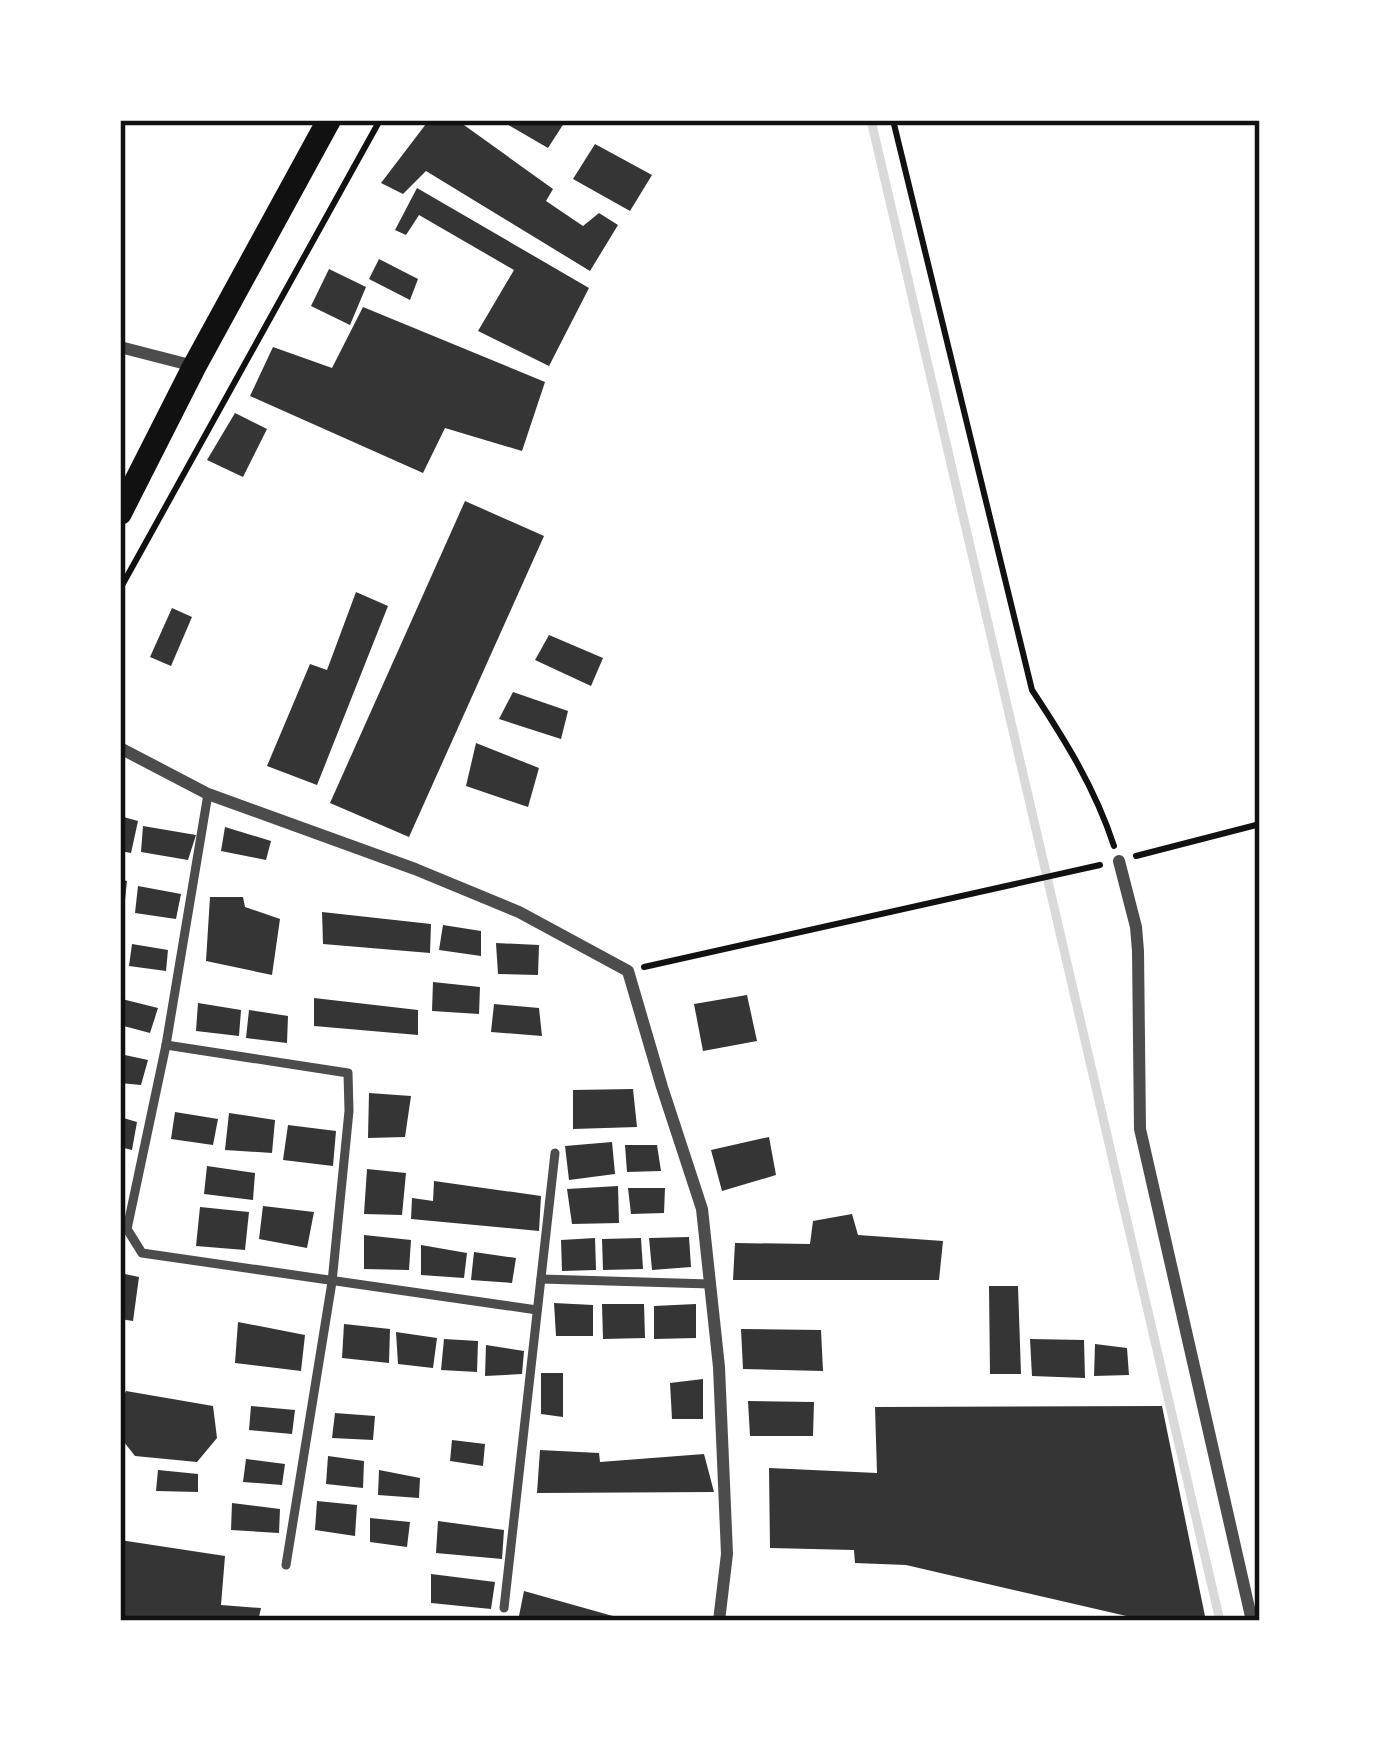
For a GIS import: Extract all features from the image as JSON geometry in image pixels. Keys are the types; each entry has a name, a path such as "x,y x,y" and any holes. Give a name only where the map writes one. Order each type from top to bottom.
{"main road":[{"path":"120,513 328,120"}],"street":[{"path":"120,347 194,367"},
{"path":"120,748 208,794 519,912 628,971 703,1209 719,1367 727,1554 719,1621"},
{"path":"1112,862 1136,927 1140,1129 1252,1621"}],"lane":[{"path":"208,794 166,1045 127,1229 142,1253 537,1310"},
{"path":"166,1045 348,1072 349,1111 332,1282 286,1565"},
{"path":"504,1608 555,1153"},
{"path":"541,1279 710,1284"}],"path":[{"path":"120,589 380,120"},
{"path":"892,120 1032,690 1074,753 1102,810 1112,862"},
{"path":"628,971 1260,824"}],"building":[{"path":"429,120 457,120 553,189 546,201 583,226 599,213 618,225 590,271 426,171 403,194 381,183"},
{"path":"500,120 566,120 548,148"},
{"path":"595,144 652,175 630,211 573,179"},
{"path":"417,188 589,288 549,366 478,331 514,270 419,215 406,235 395,230"},
{"path":"379,259 418,279 410,300 369,279"},
{"path":"329,269 366,287 350,325 311,306"},
{"path":"363,307 545,382 522,451 445,428 423,473 250,396 273,347 332,368"},
{"path":"235,413 267,429 243,477 207,460"},
{"path":"465,501 544,536 409,837 330,803"},
{"path":"356,592 388,606 317,785 267,766 310,664 327,670"},
{"path":"172,608 192,617 171,666 150,657"},
{"path":"549,635 603,658 591,686 535,660"},
{"path":"513,692 568,711 561,739 499,719"},
{"path":"476,743 539,768 528,807 466,786"},
{"path":"120,816 138,821 131,853 120,851"},
{"path":"143,826 196,835 188,860 141,852"},
{"path":"225,827 271,841 266,860 221,851"},
{"path":"120,879 127,881 124,910 120,909"},
{"path":"138,886 181,894 176,919 135,913"},
{"path":"210,897 243,897 245,907 280,919 272,975 206,961"},
{"path":"322,912 431,924 430,953 323,944"},
{"path":"443,925 481,931 481,956 439,950"},
{"path":"496,943 539,945 538,975 498,974"},
{"path":"132,944 168,950 166,971 129,966"},
{"path":"433,982 480,987 479,1014 432,1011"},
{"path":"747,995 757,1041 703,1051 694,1004"},
{"path":"314,998 418,1010 418,1035 314,1026"},
{"path":"122,999 158,1008 150,1033 120,1025"},
{"path":"198,1003 241,1010 239,1036 196,1031"},
{"path":"494,1004 539,1008 542,1036 491,1032"},
{"path":"249,1010 288,1016 287,1043 246,1038"},
{"path":"120,1054 148,1060 141,1085 120,1083"},
{"path":"633,1089 637,1127 573,1129 573,1090"},
{"path":"369,1093 411,1096 405,1137 368,1138"},
{"path":"175,1112 218,1119 213,1145 171,1139"},
{"path":"229,1113 275,1120 272,1153 225,1150"},
{"path":"120,1117 137,1122 132,1150 120,1147"},
{"path":"288,1125 336,1131 333,1166 283,1160"},
{"path":"769,1137 776,1175 722,1191 711,1150"},
{"path":"612,1142 615,1174 569,1180 565,1146"},
{"path":"625,1145 657,1145 661,1171 627,1172"},
{"path":"207,1166 255,1173 253,1200 204,1194"},
{"path":"367,1169 406,1173 402,1215 364,1214"},
{"path":"434,1181 541,1196 539,1231 411,1219 412,1198 433,1201"},
{"path":"618,1186 619,1223 572,1224 567,1189"},
{"path":"628,1188 665,1188 664,1213 631,1214"},
{"path":"263,1206 314,1212 307,1248 259,1239"},
{"path":"200,1207 249,1212 245,1250 196,1246"},
{"path":"852,1214 858,1235 943,1241 939,1280 733,1280 735,1243 810,1244 813,1221"},
{"path":"364,1235 411,1240 409,1270 364,1269"},
{"path":"689,1237 691,1267 652,1270 649,1238"},
{"path":"595,1238 596,1270 562,1271 561,1240"},
{"path":"641,1238 643,1269 603,1270 602,1239"},
{"path":"421,1245 467,1253 464,1278 421,1275"},
{"path":"474,1252 516,1258 512,1283 471,1280"},
{"path":"120,1273 139,1277 133,1321 120,1319"},
{"path":"989,1286 1018,1286 1021,1374 990,1374"},
{"path":"554,1303 593,1305 593,1336 556,1336"},
{"path":"602,1304 644,1304 645,1338 603,1339"},
{"path":"696,1304 696,1338 654,1339 654,1306"},
{"path":"238,1322 305,1335 301,1371 235,1363"},
{"path":"344,1324 390,1329 389,1363 342,1358"},
{"path":"741,1329 821,1330 823,1371 743,1369"},
{"path":"396,1332 437,1338 433,1368 398,1364"},
{"path":"444,1339 478,1341 477,1372 441,1370"},
{"path":"1030,1339 1084,1340 1085,1378 1032,1376"},
{"path":"1095,1344 1127,1348 1129,1375 1094,1376"},
{"path":"486,1345 524,1351 522,1374 485,1376"},
{"path":"541,1373 563,1373 563,1417 541,1414"},
{"path":"703,1379 703,1419 672,1419 670,1383"},
{"path":"126,1391 213,1406 217,1438 197,1462 135,1456 120,1441 120,1404"},
{"path":"748,1401 814,1402 813,1436 750,1436"},
{"path":"251,1406 295,1410 292,1434 249,1430"},
{"path":"1162,1406 1206,1621 1148,1621 906,1565 855,1563 854,1550 770,1548 769,1468 877,1473 875,1407"},
{"path":"335,1413 375,1416 373,1440 332,1438"},
{"path":"452,1440 485,1444 483,1466 450,1461"},
{"path":"540,1450 599,1453 600,1462 704,1454 714,1492 537,1493"},
{"path":"328,1456 364,1461 363,1488 326,1484"},
{"path":"246,1459 285,1464 282,1485 243,1482"},
{"path":"158,1470 198,1474 198,1492 156,1491"},
{"path":"379,1470 420,1478 419,1498 378,1495"},
{"path":"317,1501 357,1505 355,1536 315,1530"},
{"path":"232,1503 280,1509 279,1533 231,1530"},
{"path":"370,1518 410,1522 407,1547 370,1542"},
{"path":"438,1521 504,1530 502,1559 436,1553"},
{"path":"120,1540 225,1556 221,1605 261,1608 258,1621 120,1621"},
{"path":"431,1574 495,1582 491,1609 431,1603"},
{"path":"524,1591 627,1620 627,1621 518,1621"}],"waterway":[{"path":"871,120 1220,1621"}]}
